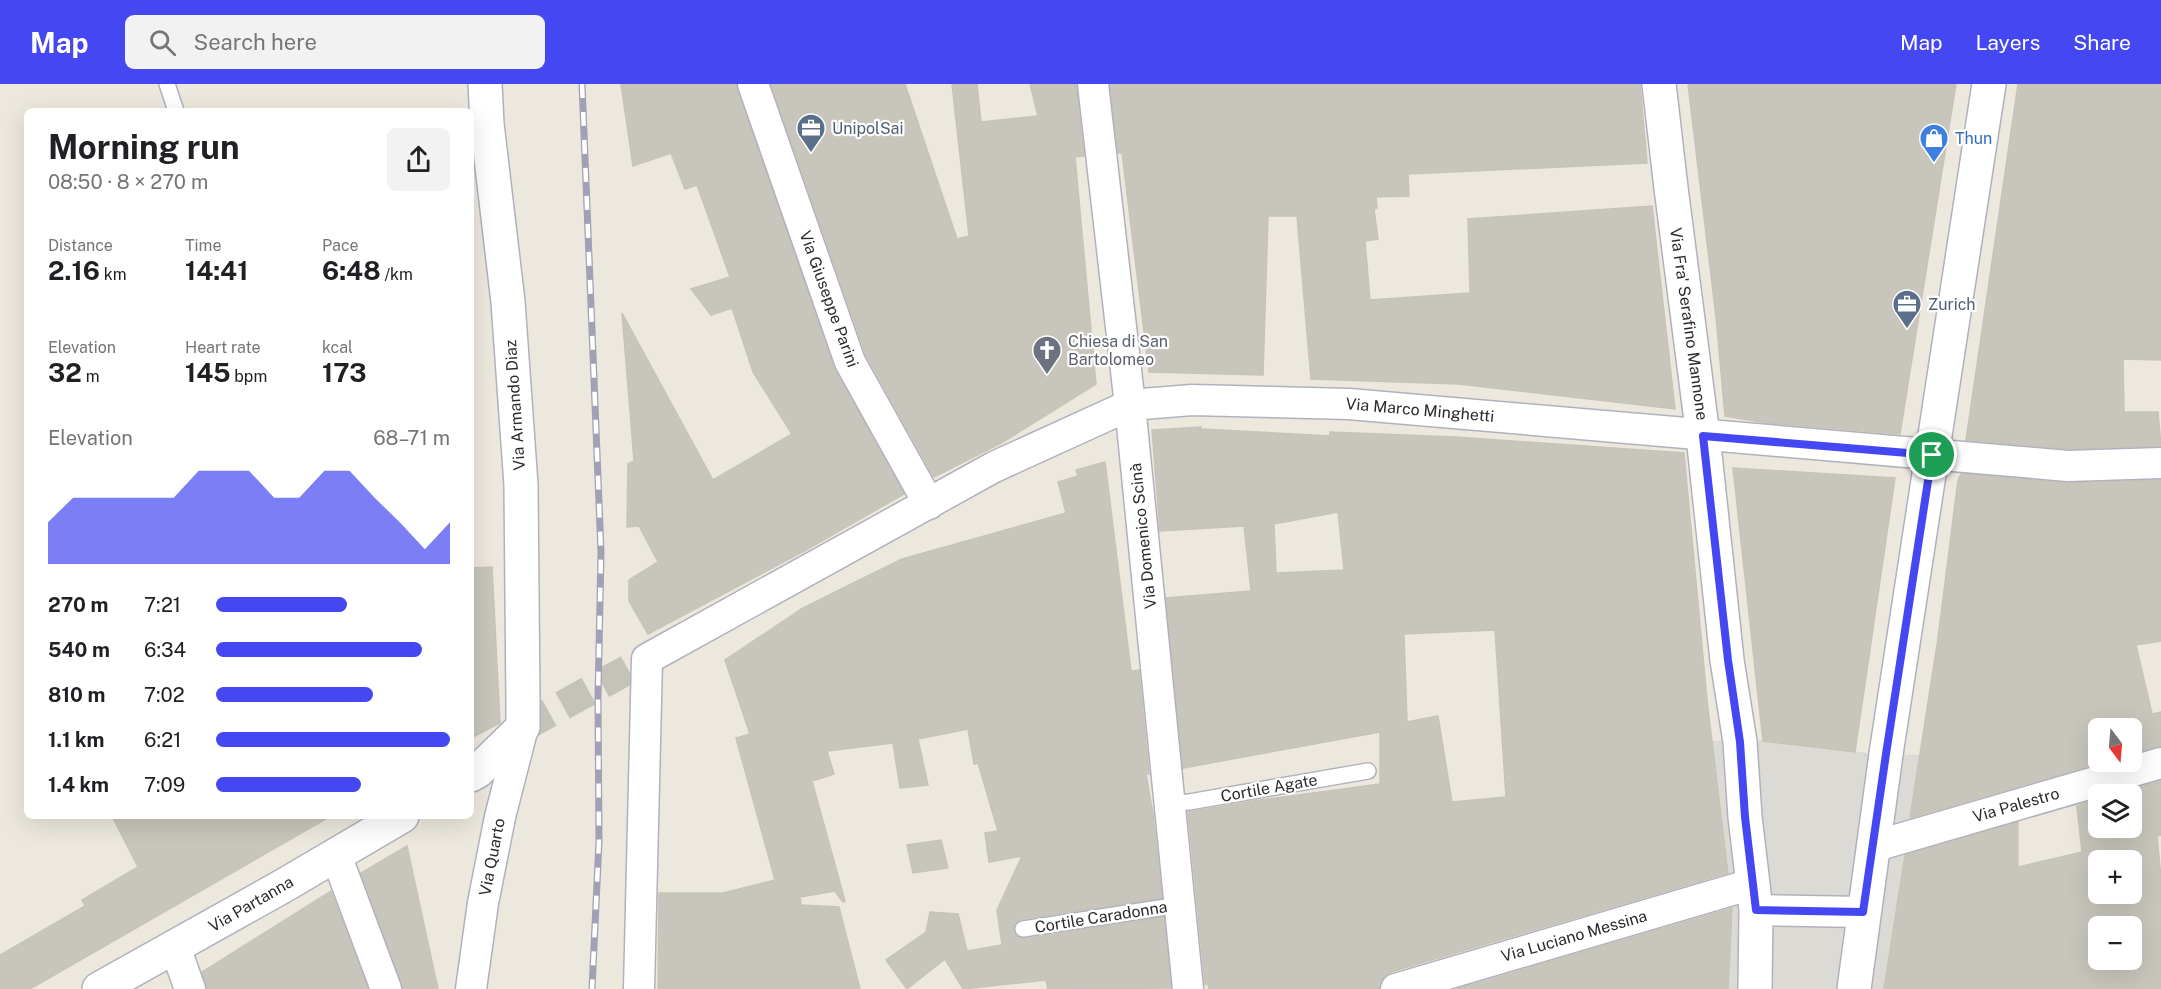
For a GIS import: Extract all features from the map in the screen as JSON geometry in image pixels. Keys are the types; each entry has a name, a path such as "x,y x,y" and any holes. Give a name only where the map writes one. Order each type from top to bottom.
{"main road":[{"name":"Via Armando Diaz","path":"485,84 479,129 508,302 521,485 523,726"},
{"name":"Via Fra' Serafino Mannone","path":"1659,84 1703,436 1728,660 1740,742 1754,897 1755,989"},
{"path":"1854,989 1872,847 1989,84"},
{"path":"474,773 523,726"},
{"name":"Via Partanna","path":"99,989 397,819"}],"street":[{"name":"Via Giuseppe Parini","path":"753,84 850,362 929,504"},
{"name":"Via Domenico Scinà","path":"1093,84 1130,405 1188,989"},
{"name":"Via Marco Minghetti","path":"639,989 647,659 994,467 1130,405 1192,400 1349,404 2068,466 2161,462"},
{"name":"Via Quarto","path":"471,989 483,903 500,817 523,726"},
{"name":"Via Palestro","path":"1872,847 2161,763"},
{"path":"336,855 386,989"},
{"name":"Via Luciano Messina","path":"1396,989 1434,984 1754,897 1863,912"},
{"path":"175,947 190,989"}],"lane":[{"path":"167,84 175,108"},
{"name":"Cortile Agate","path":"1170,803 1189,802 1368,771"},
{"name":"Cortile Caradonna","path":"1023,929 1179,904"}],"shaded area":[{"path":"1763,740 1867,753 1920,755 1884,989 1728,989 1731,890 1712,741"}],"building":[{"path":"621,84 736,84 834,368 904,494 804,551 648,634 629,601 629,580 658,562 639,526 627,527 628,464 634,461 622,313 713,480 792,434 753,372 732,308 711,315 691,289 730,277 697,185 685,189 671,153 633,166"},
{"path":"771,84 905,84 957,239 969,236 952,84 977,84 981,122 1038,116 1030,84 1076,84 1084,156 1075,157 1096,384 1003,442 934,477 866,355"},
{"path":"1110,84 1640,84 1647,163 1408,174 1409,196 1376,197 1377,208 1374,209 1378,239 1365,241 1370,300 1470,293 1468,219 1652,206 1675,409 1459,384 1311,379 1297,216 1268,216 1263,375 1149,372 1122,153 1118,153"},
{"path":"1688,84 1956,84 1900,434 1768,423 1725,416 1716,317"},
{"path":"2018,84 2161,84 2161,360 2123,359 2124,412 2158,412 2161,446 2068,449 1966,440"},
{"path":"1201,427 1201,429 1330,436 1330,432 1455,437 1684,453 1707,700 1728,873 1391,972 1383,978 1379,989 1209,989 1208,984 1205,984 1188,812 1380,784 1380,732 1183,768 1166,598 1251,591 1244,526 1160,531 1152,430","holes":["1338,512 1344,570 1276,573 1274,524","1495,630 1506,797 1452,802 1438,716 1407,722 1404,634"]},
{"path":"1105,462 1131,671 1139,670 1149,774 1146,774 1153,814 1162,898 1022,919 1016,922 1013,930 1016,936 1024,939 1164,917 1171,988 1048,989 1046,980 963,989 945,959 907,989 886,960 926,932 930,912 958,914 967,951 1002,945 997,910 1022,856 989,862 985,833 998,831 978,763 974,764 968,729 918,739 928,785 900,788 893,743 827,751 834,774 812,781 845,901 843,902 834,890 800,897 801,905 839,907 860,989 658,989 659,893 723,893 775,880 736,738 750,734 725,660 803,608 902,559 1066,513 1058,482 1078,476 1076,470"},
{"path":"1733,468 1895,478 1855,752 1763,741"},
{"path":"1961,474 2067,483 2161,480 2161,641 2136,645 2152,714 2161,712 2161,746 2142,751 2142,718 2088,718 2088,766 1910,818 1938,638 1958,480"},
{"path":"492,567 500,723 474,736 474,568"},
{"path":"2161,781 2161,835 2157,836 2161,878 2161,989 1884,989 1905,855 2018,822 2018,867 2082,852 2077,806 2088,802 2088,838 2142,838 2142,787"},
{"path":"114,819 326,819 30,989 0,989 0,955 85,906 82,900 138,867"},
{"path":"941,840 948,868 913,873 907,845"},
{"path":"407,846 438,989 403,989 361,873"},
{"path":"331,891 368,989 207,989 202,972"},
{"path":"1732,908 1728,989 1457,989"}],"tunnel":[{"path":"523,727 647,659"}],"railway":[{"path":"582,84 601,552 598,698 599,841 592,989"}],"place":[{"name":"UnipolSai","path":"811,154"},
{"name":"Thun","path":"1934,164"},
{"name":"Zurich","path":"1907,330"},
{"name":"Chiesa di San Bartolomeo","path":"1047,376"}],"route":[{"path":"1703,436 1932,455 1863,912 1756,910 1745,817 1740,742 1728,660 1703,436"}]}
